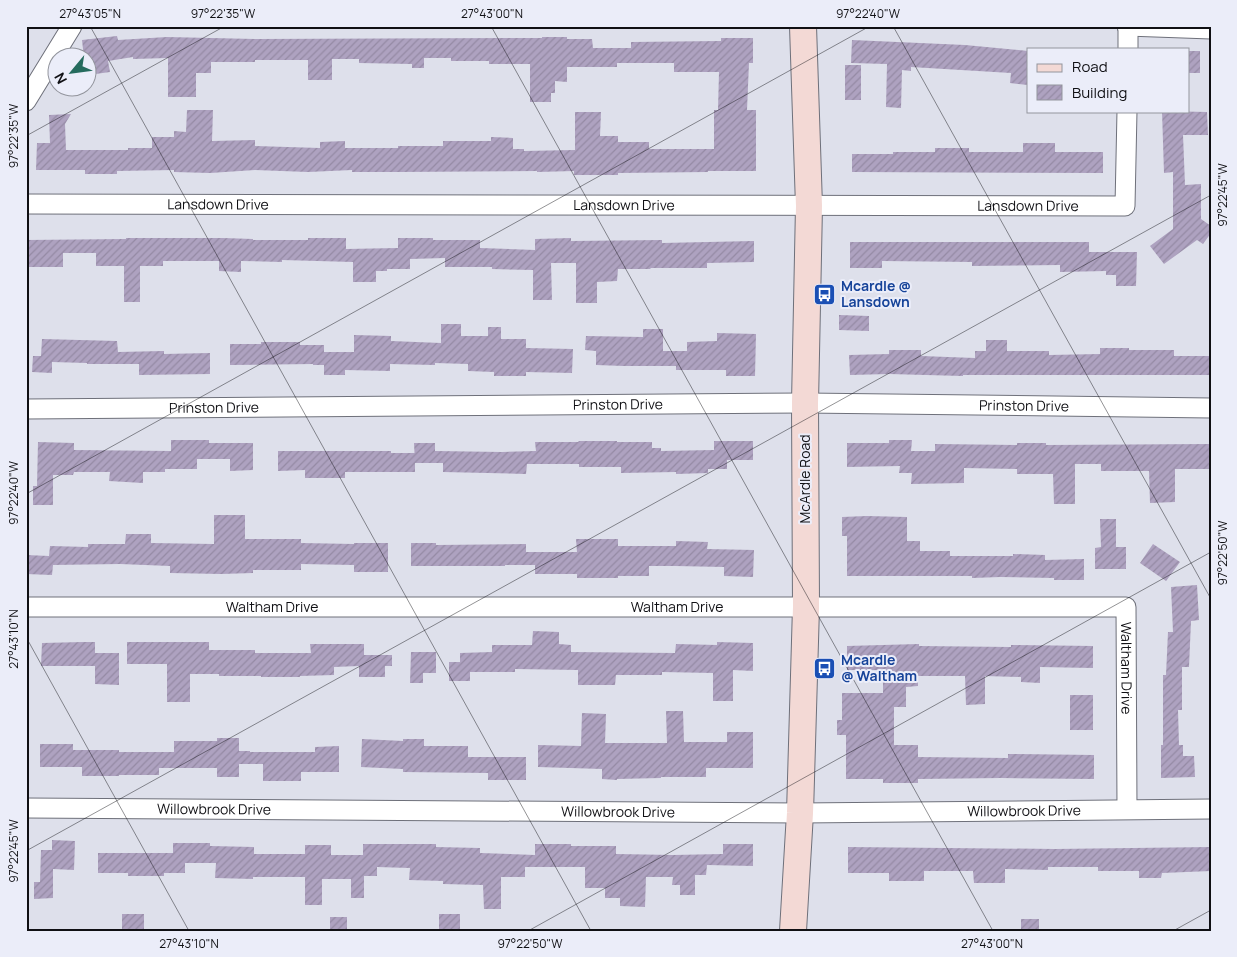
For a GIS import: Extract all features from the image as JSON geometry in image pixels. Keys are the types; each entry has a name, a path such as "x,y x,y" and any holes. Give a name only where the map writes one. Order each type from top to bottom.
{"main road":[{"name":"McArdle Road","path":"793,931 800,813 806,607 805,403 809,206 803,26"}],"street":[{"path":"26,101 72,26"},
{"path":"1128,48 1127,26 1211,29"},
{"name":"Lansdown Drive","path":"26,204 1125,206 1127,112"},
{"name":"Prinston Drive","path":"26,409 805,403 1211,408"},
{"name":"Waltham Drive","path":"26,606 1126,606 1127,810"},
{"name":"Willowbrook Drive","path":"26,808 800,813 1211,808"}],"building":[{"path":"117,36 118,40 167,37 255,39 567,37 567,39 592,39 593,48 631,48 631,42 721,41 721,38 753,38 753,63 749,63 747,110 756,110 756,171 574,175 574,171 352,172 352,170 308,172 255,170 210,173 174,172 174,170 117,171 117,174 85,174 85,170 36,170 37,143 50,143 49,115 71,114 65,124 66,150 128,150 128,148 152,148 152,137 174,137 174,131 186,132 187,110 213,110 212,141 255,140 255,146 320,148 320,142 345,141 345,148 398,148 398,146 443,146 443,141 491,141 491,137 513,138 513,149 524,149 524,151 575,150 575,112 601,112 600,136 618,136 618,142 649,142 649,149 714,149 714,110 718,110 719,72 674,72 674,63 617,63 617,67 567,67 567,82 555,81 555,93 551,93 551,102 530,102 530,64 489,64 489,61 451,61 451,58 424,58 424,68 412,68 412,64 359,63 359,59 332,59 332,80 308,80 308,60 211,62 211,73 196,73 196,97 168,97 168,58 133,59 133,57 108,61 110,72 98,74 98,48 83,48 82,40"},
{"path":"852,40 965,45 1027,51 1027,85 1010,83 1011,73 911,67 911,71 902,70 901,108 886,107 887,64 851,63"},
{"path":"1190,51 1200,51 1200,73 1190,73"},
{"path":"845,65 861,65 861,100 845,100"},
{"path":"1162,112 1207,112 1208,135 1183,135 1185,185 1201,184 1201,219 1211,226 1211,233 1203,244 1197,240 1164,264 1150,246 1173,229 1173,172 1164,173"},
{"path":"1023,143 1055,143 1055,152 1103,152 1103,173 852,172 852,154 935,152 935,148 969,148 969,152 1023,152"},
{"path":"126,238 308,240 308,238 346,238 346,249 398,248 398,238 433,238 433,240 480,240 480,248 535,250 535,239 571,238 571,241 662,240 662,243 754,241 754,262 707,263 707,268 618,269 617,281 597,282 597,303 576,303 576,263 551,263 552,300 533,300 533,270 492,269 492,267 445,267 445,258 410,259 410,269 376,271 376,282 353,282 353,262 241,261 241,272 219,271 219,261 163,261 163,266 140,266 140,302 124,302 124,266 96,266 96,253 63,253 63,267 26,267 26,240"},
{"path":"850,242 1089,242 1089,252 1137,252 1136,286 1116,286 1116,275 1106,275 1106,271 1060,272 1060,265 972,266 972,262 882,261 882,268 850,268"},
{"path":"839,315 869,316 869,331 839,330"},
{"path":"441,324 461,324 461,336 488,336 488,327 501,327 501,339 526,339 526,348 573,349 572,373 526,372 526,376 494,376 494,372 468,371 468,364 435,363 435,365 390,364 390,371 345,370 345,375 324,375 324,365 230,365 230,344 300,342 300,345 324,345 324,352 354,352 354,335 391,336 391,341 441,343"},
{"path":"643,329 663,329 663,351 687,351 687,342 717,341 717,333 756,334 755,376 726,376 726,370 676,370 676,366 596,365 596,351 585,350 586,336 643,337"},
{"path":"42,339 117,341 118,352 210,353 210,374 139,375 139,364 52,362 52,373 32,372 33,356 41,356"},
{"path":"986,340 1007,340 1007,351 1049,351 1049,355 1100,354 1100,348 1174,350 1174,356 1211,356 1211,375 850,375 849,355 889,354 889,350 921,350 921,356 975,358 975,351 986,351"},
{"path":"171,440 209,440 209,443 253,443 253,470 230,471 230,459 197,459 197,469 165,469 165,472 143,472 143,483 109,481 110,472 74,472 73,475 53,475 53,505 33,505 33,486 37,486 38,442 74,443 74,450 171,451"},
{"path":"889,440 912,440 911,451 935,451 935,444 1211,444 1211,469 1175,469 1175,502 1150,503 1149,471 1101,471 1101,464 1075,464 1075,504 1054,504 1053,474 1017,474 1017,469 964,468 964,483 911,484 912,473 899,473 900,466 847,467 847,443 889,443"},
{"path":"714,441 753,441 753,460 727,460 727,469 708,469 708,473 676,474 676,472 621,473 621,467 579,467 579,464 527,464 526,474 443,472 443,463 415,463 414,443 435,443 435,451 502,452 536,451 535,442 652,442 652,448 661,448 661,451 714,450"},
{"path":"278,451 391,451 391,453 415,453 415,472 345,472 345,478 305,478 305,470 278,471"},
{"path":"214,515 245,515 245,539 301,539 301,543 388,543 388,572 354,572 354,565 301,564 301,570 253,570 253,573 221,574 170,573 170,566 120,564 53,565 52,575 26,574 26,555 49,556 50,546 88,547 88,544 125,544 126,534 151,534 151,543 214,544"},
{"path":"842,517 907,517 907,541 920,541 920,551 950,551 950,556 1013,556 1013,554 1045,555 1045,560 1084,559 1084,580 972,578 972,576 847,576 847,536 842,536"},
{"path":"1100,519 1116,519 1116,547 1126,547 1126,569 1095,569 1095,548 1101,547"},
{"path":"576,539 618,539 618,546 676,546 676,541 708,542 707,549 754,550 753,577 724,576 724,567 649,566 649,576 577,578 577,574 535,574 535,565 411,566 411,543 436,543 436,545 526,544 526,552 577,552"},
{"path":"1153,544 1180,562 1166,581 1140,563"},
{"path":"1197,585 1199,620 1191,621 1189,667 1182,667 1182,710 1178,710 1179,745 1183,745 1183,756 1194,756 1195,777 1161,778 1163,675 1166,675 1168,632 1173,632 1171,587"},
{"path":"533,631 559,632 559,644 571,645 571,652 675,653 676,644 717,645 717,642 753,643 753,671 733,670 733,701 713,701 713,673 662,672 662,675 616,675 615,685 578,685 578,670 515,669 515,672 470,672 470,681 449,681 449,662 460,662 460,653 492,652 492,645 532,645"},
{"path":"95,642 95,653 119,653 119,685 95,684 95,666 41,666 42,643"},
{"path":"127,642 209,642 209,650 255,650 255,653 311,653 310,644 364,644 364,655 392,655 392,666 385,666 385,677 359,677 359,666 334,667 334,675 300,677 190,674 190,702 167,702 167,664 127,664"},
{"path":"919,644 919,646 1093,646 1093,668 1040,667 1040,683 1021,682 1021,677 985,676 985,704 966,705 965,676 918,676 918,686 906,687 906,707 894,707 894,745 918,745 918,757 1008,758 1008,754 1094,755 1094,779 918,779 918,783 883,783 883,779 846,779 846,735 837,735 837,720 842,720 842,693 883,693 883,670 847,670 847,646"},
{"path":"411,652 436,652 436,673 423,673 423,683 410,683"},
{"path":"1070,695 1093,695 1093,730 1070,730"},
{"path":"666,711 683,711 684,742 727,742 727,732 753,732 753,768 706,768 706,777 661,777 617,780 602,779 602,769 538,767 538,745 581,746 582,713 606,714 605,743 667,743"},
{"path":"217,738 239,738 239,751 250,752 315,752 315,747 339,746 339,772 301,772 301,781 263,781 263,764 239,764 239,777 217,777 217,768 159,768 159,775 82,776 82,767 40,767 40,744 73,744 73,750 174,752 174,741 217,741"},
{"path":"362,739 403,741 403,739 424,739 424,746 468,746 468,757 526,757 526,780 488,780 488,773 403,772 403,769 361,767"},
{"path":"52,840 75,841 74,870 53,869 53,898 34,899 34,882 40,882 41,850 52,850"},
{"path":"173,843 210,843 210,846 254,847 254,854 305,854 305,845 331,845 331,855 363,855 363,844 436,844 436,847 480,848 480,853 535,855 535,844 571,844 571,846 616,846 616,854 673,855 723,854 723,844 753,844 753,866 707,865 706,875 695,875 695,895 680,895 680,885 672,885 673,877 646,877 645,907 620,906 620,898 605,898 605,888 585,888 585,867 525,867 525,877 501,877 501,909 484,909 483,885 443,884 443,881 409,880 410,868 377,867 377,876 364,876 364,898 351,898 351,879 322,879 322,905 305,905 305,877 215,878 216,863 185,863 185,873 164,873 164,876 128,876 128,873 98,873 98,853 173,853"},
{"path":"848,847 1055,849 1211,847 1211,871 1162,873 1161,878 1139,878 1139,871 1098,871 1098,867 1048,867 1048,870 1005,869 1005,883 974,883 973,871 924,871 924,881 889,881 889,873 848,873"},
{"path":"122,914 144,914 144,931 122,931"},
{"path":"439,914 460,914 460,931 439,931"},
{"path":"330,917 347,917 347,931 330,931"},
{"path":"1021,919 1039,919 1039,931 1021,931"}],"place":[{"name":"Mcardle @ Lansdown","path":"825,294"},
{"name":"Mcardle @ Waltham","path":"825,668"}]}
